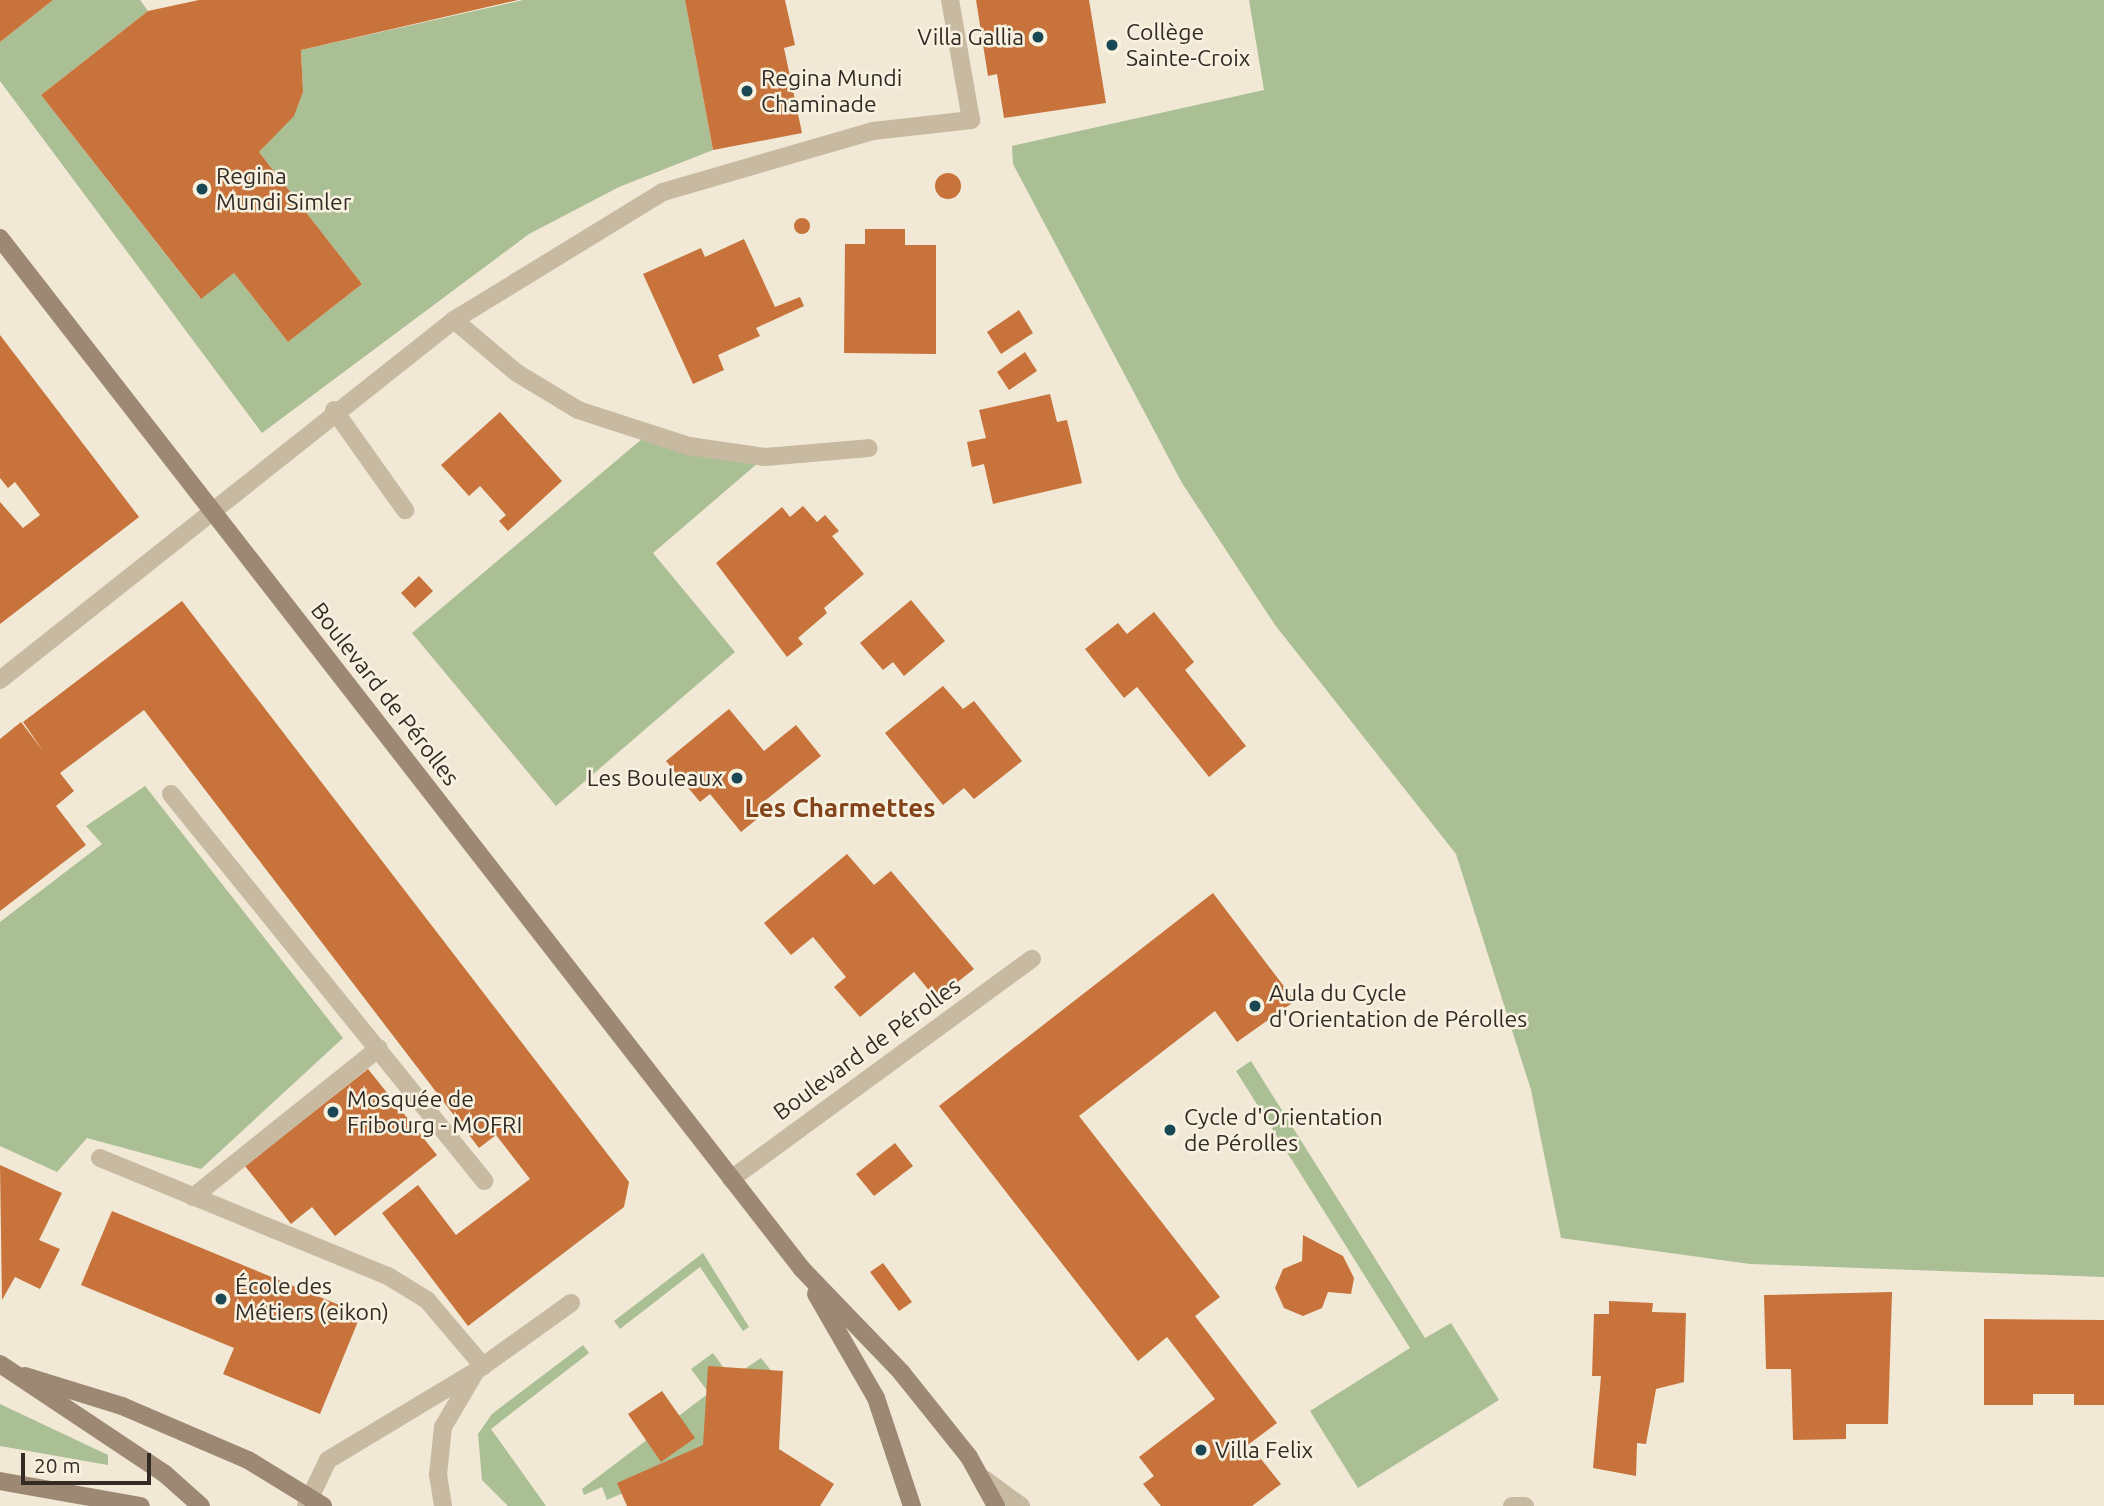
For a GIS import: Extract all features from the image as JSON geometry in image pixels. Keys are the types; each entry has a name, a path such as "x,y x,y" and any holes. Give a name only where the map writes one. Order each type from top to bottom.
{"main road":[{"name":"Boulevard de Pérolles","path":"0,238 802,1269 901,1372 984,1479 996,1506"},
{"name":"Boulevard de Pérolles","path":"802,1269 876,1398 912,1506"},
{"path":"0,1364 25,1376 122,1406 248,1461 313,1503"},
{"path":"25,1376 201,1506"},
{"path":"0,1481 141,1506"}],"street":[{"path":"0,680 213,512 334,410 454,320 663,192 873,131 971,120 950,0"},
{"path":"454,320 517,373 578,410 689,446 765,457 869,448"},
{"path":"334,410 405,510"},
{"path":"171,794 484,1181"},
{"name":"Boulevard de Pérolles","path":"732,1180 1032,959"},
{"path":"193,1197 379,1048"},
{"path":"100,1158 388,1276 427,1300 480,1368"},
{"path":"313,1503 328,1461 480,1368 571,1303"},
{"path":"443,1506 438,1475 443,1427 480,1368"},
{"name":"Boulevard de Pérolles","path":"984,1479 1021,1506"},
{"path":"1512,1506 1525,1506"}],"green space":[{"path":"53,0 140,0 148,11 41,95 200,298 234,273 288,342 362,284 259,152 294,115 303,92 301,50 523,0 685,0 713,150 619,187 529,234 262,433 0,81 0,42"},
{"path":"1249,0 2104,0 2104,1277 1750,1264 1561,1238 1531,1090 1456,854 1275,625 1182,483 1013,164 1012,146 1264,90"},
{"path":"649,433 765,457 653,553 735,652 556,806 412,633"},
{"path":"145,786 343,1038 201,1169 87,1138 57,1172 0,1146 0,922 102,844 86,826"},
{"path":"1251,1061 1425,1338 1451,1323 1499,1400 1358,1488 1310,1411 1410,1348 1236,1071"},
{"path":"703,1253 749,1327 743,1331 700,1267 620,1329 614,1321"},
{"path":"583,1345 589,1353 491,1429 546,1506 508,1506 482,1480 478,1434 492,1414"},
{"path":"713,1353 731,1378 761,1358 777,1378 706,1457 607,1500 602,1487 584,1495 582,1489 709,1393 691,1369"},
{"path":"0,1404 108,1455 108,1465 0,1446"}],"building":[{"path":"0,0 53,0 0,42"},
{"name":"Regina Mundi Simler","path":"199,0 518,0 301,50 303,92 294,116 259,152 362,284 288,342 234,273 201,299 41,95 148,11"},
{"name":"Regina Mundi Chaminade","path":"685,0 785,0 795,45 784,48 802,133 713,150"},
{"name":"Villa Gallia","path":"976,0 1089,0 1106,103 1004,118 997,74 988,76"},
{"path":"948,173 957,177 961,186 957,195 948,199 939,195 935,186 939,177"},
{"path":"802,218 808,220 808,232 802,234 796,232 794,226 796,220"},
{"path":"865,229 905,229 905,245 936,245 936,354 844,353 845,244 865,244"},
{"path":"744,239 775,307 800,297 804,306 756,328 760,336 718,355 724,370 693,384 643,274 701,248 705,257"},
{"path":"1019,310 1033,333 1001,354 987,332"},
{"path":"0,335 139,517 0,624 0,502 23,528 40,515 15,482 8,488 0,478"},
{"path":"1025,352 1037,371 1009,390 997,372"},
{"path":"1050,394 1057,422 1067,420 1082,483 993,504 984,464 972,467 967,442 986,438 979,410"},
{"path":"500,412 562,481 508,531 499,521 506,515 480,486 469,496 441,465"},
{"path":"803,506 817,522 825,515 839,531 832,536 864,574 824,608 827,613 798,638 803,644 787,657 716,563 782,507 790,517"},
{"path":"419,576 433,591 415,608 401,593"},
{"path":"911,600 945,641 904,676 893,662 883,670 860,643"},
{"path":"182,601 629,1182 624,1207 468,1326 382,1213 418,1185 456,1235 530,1179 496,1135 479,1148 144,710 60,773 74,791 56,806 86,845 0,911 0,739 21,722 44,752 23,722"},
{"path":"1154,612 1194,662 1185,670 1246,746 1209,777 1137,687 1124,698 1085,649 1118,623 1127,634"},
{"path":"943,686 963,709 974,701 1022,761 974,799 964,788 943,805 885,733"},
{"name":"Les Bouleaux","path":"729,709 764,751 796,725 821,756 762,803 768,810 741,832 710,794 700,802 666,761"},
{"path":"847,854 874,885 891,871 974,969 936,999 914,972 860,1017 834,987 846,977 813,937 791,955 764,923"},
{"path":"1213,893 1295,1001 1237,1042 1215,1011 1079,1116 1220,1297 1195,1316 1277,1423 1249,1444 1281,1484 1252,1506 1161,1506 1143,1484 1154,1476 1139,1457 1215,1399 1167,1337 1138,1361 939,1106"},
{"path":"368,1069 437,1155 335,1236 312,1207 291,1224 245,1166"},
{"path":"895,1143 913,1166 874,1196 856,1174"},
{"path":"0,1165 62,1193 39,1240 60,1249 40,1289 15,1277 2,1300"},
{"name":"École des Métiers (eikon)","path":"112,1211 361,1314 320,1414 223,1374 234,1348 81,1285"},
{"path":"1303,1235 1343,1256 1354,1278 1351,1294 1328,1292 1322,1308 1303,1316 1284,1308 1275,1288 1283,1269 1302,1261"},
{"path":"883,1263 912,1302 899,1311 870,1272"},
{"path":"1892,1292 1888,1424 1846,1424 1846,1439 1793,1440 1791,1369 1766,1369 1764,1295"},
{"path":"1609,1301 1653,1303 1652,1312 1686,1313 1684,1382 1656,1389 1646,1444 1637,1443 1636,1476 1593,1468 1601,1376 1592,1376 1594,1314 1609,1314"},
{"path":"1984,1319 2104,1320 2104,1405 2074,1405 2074,1394 2033,1394 2033,1405 1984,1405"},
{"path":"708,1366 783,1371 779,1449 834,1484 820,1506 627,1506 617,1483 703,1445"},
{"path":"662,1391 695,1438 661,1462 628,1414"}],"place":[{"name":"Villa Gallia","path":"1038,37"},
{"name":"Collège Sainte-Croix","path":"1112,45"},
{"name":"Regina Mundi Chaminade","path":"747,91"},
{"name":"Regina Mundi Simler","path":"202,189"},
{"name":"Les Bouleaux","path":"737,778"},
{"name":"Aula du Cycle d'Orientation de Pérolles","path":"1255,1006"},
{"name":"Mosquée de Fribourg - MOFRI","path":"333,1112"},
{"name":"Cycle d'Orientation de Pérolles","path":"1170,1130"},
{"name":"École des Métiers (eikon)","path":"221,1299"},
{"name":"Villa Felix","path":"1201,1450"}],"district":[{"name":"Les Charmettes","path":"840,808"}]}
